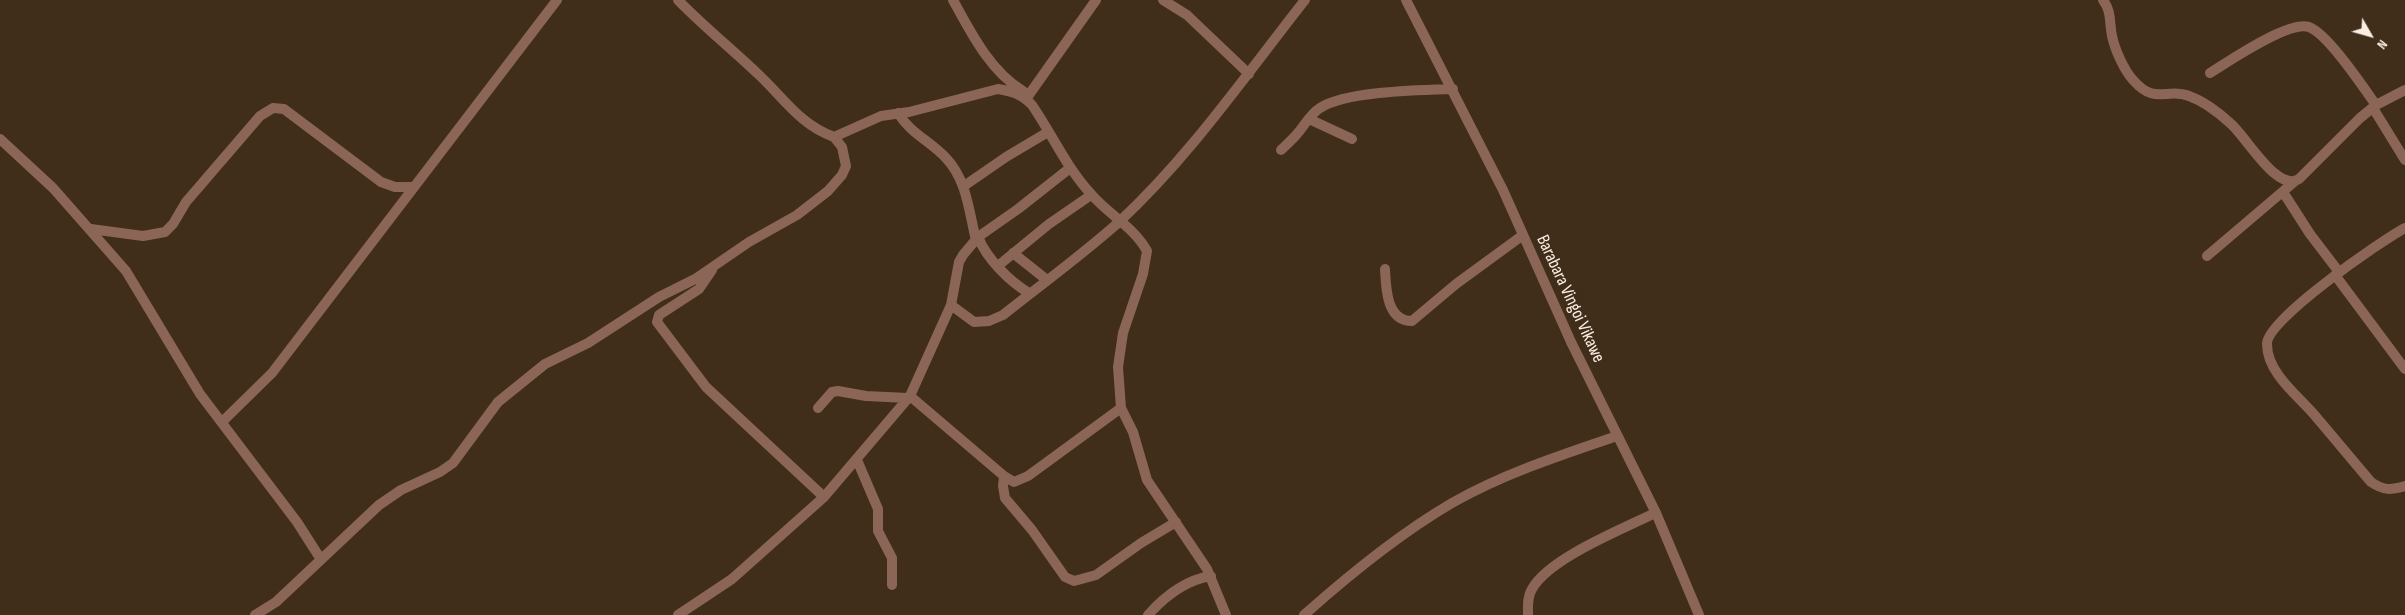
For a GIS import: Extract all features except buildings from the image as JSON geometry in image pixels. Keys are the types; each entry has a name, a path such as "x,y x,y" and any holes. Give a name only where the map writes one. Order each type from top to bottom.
{"street":[{"path":"222,422 272,372 557,0"},
{"path":"255,615 276,602 320,558 386,500 440,472 453,463 498,402 545,364 588,343 659,297 714,267 749,242 797,215 828,191 842,175 846,166 842,148 834,137 822,133 800,118 760,76 678,0"},
{"path":"953,0 993,64 1028,96 1070,168 1091,195 1133,231 1147,251 1143,274 1123,334 1118,367 1121,408 1133,432 1147,480 1211,576 1226,615"},
{"path":"1028,96 1096,0"},
{"path":"1163,0 1187,15 1249,74"},
{"path":"951,305 974,322 989,321 1003,315 1028,293 1077,258 1120,221 1190,148 1249,74 1304,0"},
{"name":"Barabara Vingoi Vikawe","path":"1406,0 1453,89 1523,235 1655,513 1699,615"},
{"path":"2103,0 2108,7 2115,46 2131,78 2139,86 2152,94 2188,95 2203,104 2231,124 2275,174 2285,181 2294,182"},
{"path":"2210,73 2276,35 2297,26 2308,27 2324,38 2374,106 2405,160"},
{"path":"1281,150 1298,134 1321,107 1356,97 1416,89 1453,89"},
{"path":"834,137 881,116 998,90 1012,91 1028,96"},
{"path":"2207,256 2283,192 2374,106 2405,90"},
{"path":"91,229 143,236 165,232 173,224 186,202 260,116 273,108 284,109 381,182 395,187 413,187"},
{"path":"898,113 910,130 947,159 964,186 977,239 1016,285 1028,293"},
{"path":"1309,119 1352,139"},
{"path":"964,186 1006,156 1048,132"},
{"path":"0,139 53,188 126,271 200,394 297,522 320,558"},
{"path":"678,615 732,579 824,498 909,397 951,305 959,262 977,239 1070,168"},
{"path":"2283,192 2337,273 2405,369"},
{"path":"999,265 1049,224 1091,195"},
{"path":"2405,228 2337,273 2271,332 2266,342 2269,357 2282,380 2371,482 2379,488 2389,491 2405,486"},
{"path":"1385,269 1386,293 1390,306 1402,318 1412,320 1456,284 1523,235"},
{"path":"1013,253 1048,280"},
{"path":"714,267 700,289 659,315 657,322 706,387 824,498"},
{"path":"818,408 827,397 838,391 866,396 909,397 1004,476 1014,482 1028,476 1121,408"},
{"path":"1304,615 1368,561 1453,503 1543,462 1617,436"},
{"path":"857,460 876,503 878,531 892,558 892,585"},
{"path":"1004,476 1005,498 1032,530 1065,577 1074,581 1096,574 1124,554 1176,522"},
{"path":"1528,615 1529,595 1539,578 1572,554 1655,513"},
{"path":"1148,615 1174,591 1189,581 1211,576"}]}
